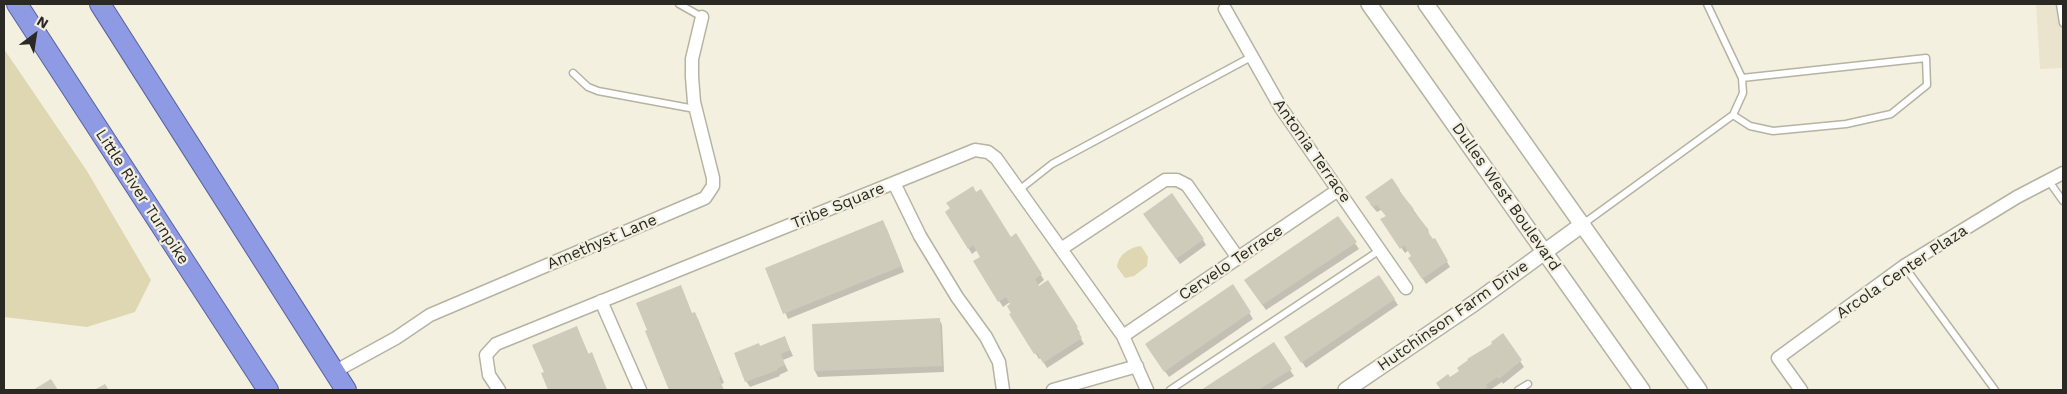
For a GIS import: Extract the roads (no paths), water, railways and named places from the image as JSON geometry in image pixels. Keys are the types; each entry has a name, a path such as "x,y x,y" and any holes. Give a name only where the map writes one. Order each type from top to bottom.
{"highway":[{"name":"Little River Turnpike","path":"17,4 268,390"},
{"path":"100,4 346,390"}],"street":[{"name":"Dulles West Boulevard","path":"1369,4 1642,390"},
{"path":"1426,4 1583,224 1698,390"},
{"name":"Antonia Terrace","path":"1226,9 1281,108 1406,288"},
{"name":"Amethyst Lane","path":"334,372 396,338 430,315 705,198 713,186 695,109 692,59 702,18"},
{"name":"Tribe Square","path":"499,390 489,375 486,355 496,344 975,150 988,152 996,158 1019,190 1123,336 1147,390"},
{"name":"Arcola Center Plaza","path":"1801,390 1778,358 1904,266 2017,197 2063,173"},
{"path":"1061,249 1166,180 1176,180 1187,185 1238,258"},
{"path":"894,183 920,236 957,297 986,338 999,362 1003,390"},
{"name":"Cervelo Terrace","path":"1123,336 1338,190"},
{"name":"Hutchinson Farm Drive","path":"1346,390 1473,304 1583,224"},
{"path":"602,301 640,390"},
{"path":"1053,390 1137,366"}],"lane":[{"path":"679,4 702,18"},
{"path":"1583,224 1733,115 1743,93 1742,78 1707,4"},
{"path":"2060,4 2063,23"},
{"path":"1019,190 1052,164 1251,57"},
{"path":"1733,115 1750,126 1773,131 1846,124 1891,114 1927,85 1926,58 1742,78"},
{"path":"573,73 588,87 598,91 695,109"},
{"path":"2048,180 2063,201"},
{"path":"1170,390 1380,250"},
{"path":"1904,266 1995,390"},
{"path":"1518,390 1528,384"}]}
